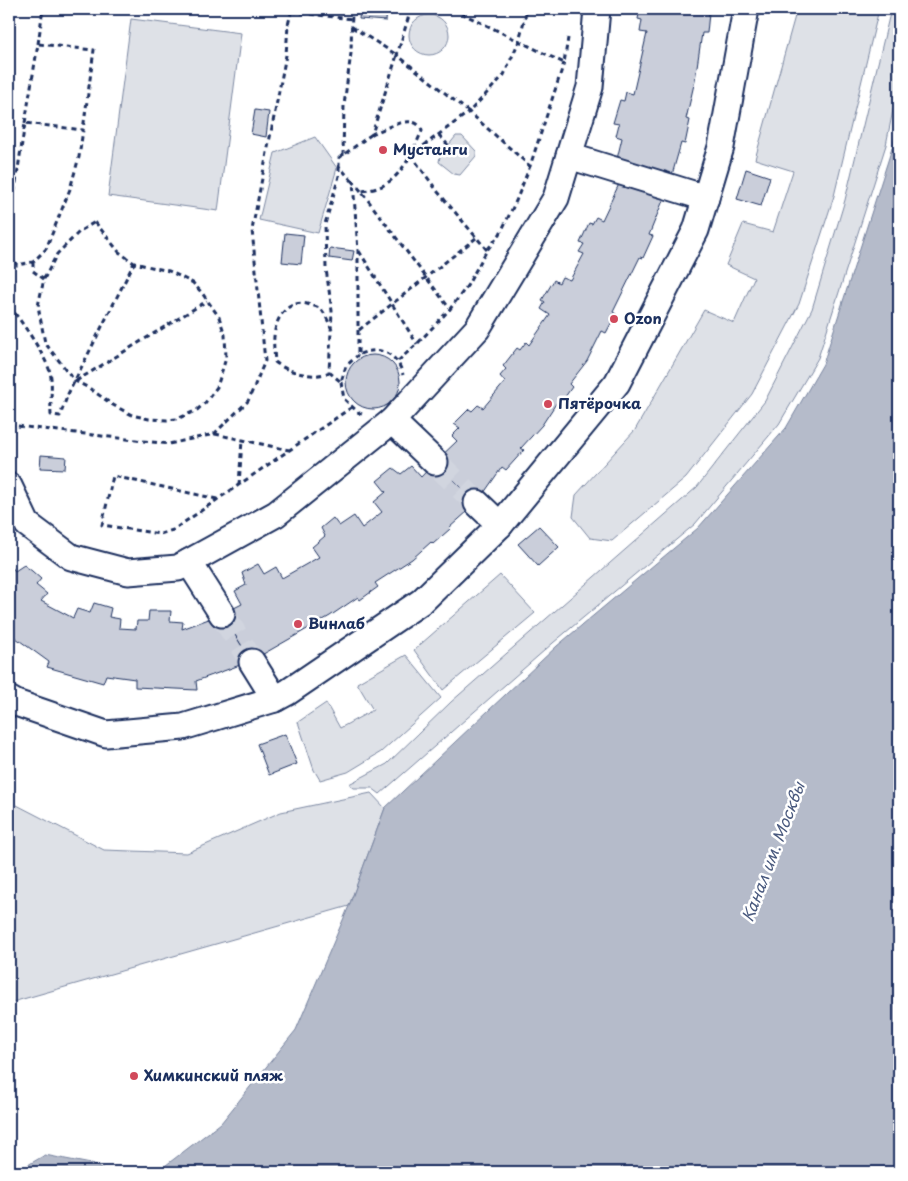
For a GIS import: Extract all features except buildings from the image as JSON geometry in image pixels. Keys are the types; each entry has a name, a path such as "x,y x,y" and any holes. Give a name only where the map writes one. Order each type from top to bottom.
{"lane":[{"path":"9,486 27,524 71,557 128,572 178,568 276,514 392,421 477,329 556,198 590,87 597,9"},
{"path":"9,699 106,734 183,727 275,699 422,601 500,525 617,383 696,230 721,147 746,9"},
{"path":"569,156 706,198"},
{"path":"392,421 435,462"},
{"path":"476,502 500,525"},
{"path":"189,562 222,614"},
{"path":"252,662 275,699"}],"path":[{"path":"9,228 43,9"},
{"path":"343,156 344,105 351,53 352,9"},
{"path":"372,134 411,9"},
{"path":"453,9 564,63"},
{"path":"411,155 469,112 504,75 519,41 527,9"},
{"path":"214,434 248,401 265,361 252,230 286,55 288,24 292,10 352,19"},
{"path":"352,27 397,56 469,112 530,166"},
{"path":"398,361 450,309 467,286 487,250 500,234 530,166 564,63 568,36"},
{"path":"9,256 18,265 33,262 46,249 65,206 79,157 94,50 38,44"},
{"path":"329,372 332,310 326,269 325,224 339,176 339,158 372,134 402,122 417,122 421,125 422,131 411,155 399,174 378,188 361,190"},
{"path":"25,123 83,130"},
{"path":"439,135 448,145"},
{"path":"411,155 438,192 487,250"},
{"path":"339,166 361,190 450,309"},
{"path":"353,181 360,187 369,190"},
{"path":"353,181 358,250 358,355"},
{"path":"95,222 119,252 134,263 169,271 193,283 219,317 224,335 226,358 217,387 205,403 196,410 177,419 149,419 132,415 113,405 89,388 75,381 45,343 42,334 38,306 44,279 57,254 80,231 95,222"},
{"path":"359,330 476,238"},
{"path":"358,250 417,344"},
{"path":"33,262 33,271 44,279"},
{"path":"9,306 21,320 42,355 50,373 52,391 51,415 60,416 68,394 134,263"},
{"path":"75,381 207,301"},
{"path":"329,372 323,375 294,372 282,368 276,362 274,339 280,314 290,306 304,302 320,308 332,330"},
{"path":"368,415 359,413 344,398 341,382 346,366 365,351 378,350 388,353 398,361 403,377"},
{"path":"329,372 341,382"},
{"path":"217,499 113,476 102,525 160,534 173,530 352,408"},
{"path":"9,425 169,444 214,434 290,450"},
{"path":"239,485 242,440"}],"shaded area":[{"path":"799,9 879,9 834,196 799,304 752,394 686,478 612,541 590,538 573,517 576,495 635,430 704,310 734,323 754,278 726,265 743,224 773,232 793,171 755,159 795,16"},
{"path":"891,9 899,9 899,80 886,145 818,358 779,424 695,524 553,643 380,794 372,788 354,788 349,784 387,764 451,702 697,487 765,401 812,309 845,200"},
{"path":"433,15 440,18 446,24 449,35 448,43 440,52 433,55 425,55 418,52 410,43 409,31 412,24 421,16"},
{"path":"131,19 241,33 218,211 108,196"},
{"path":"456,136 462,136 476,151 476,156 460,175 454,174 439,162 440,156"},
{"path":"315,137 337,168 318,233 259,220 275,153"},
{"path":"500,575 535,613 443,690 414,650"},
{"path":"406,655 441,698 381,752 348,772 320,780 314,770 298,722 326,703 340,728 373,710 357,683"},
{"path":"371,793 385,808 349,906 9,1003 9,801 104,850 187,853 281,812"}],"water":[{"name":"Канал им. Москвы","path":"899,117 899,1172 157,1172 221,1123 296,1030 349,906 385,808 557,646 698,528 786,428 823,364 893,145"},
{"path":"45,1155 96,1165 106,1172 16,1172"}],"tunnel":[{"path":"435,462 477,503"},
{"path":"222,614 252,662"}],"place":[{"name":"Мустанги","path":"383,150"},
{"name":"Ozon","path":"614,319"},
{"name":"Пятёрочка","path":"548,404"},
{"name":"Винлаб","path":"298,624"},
{"name":"Химкинский пляж","path":"134,1076"}]}
